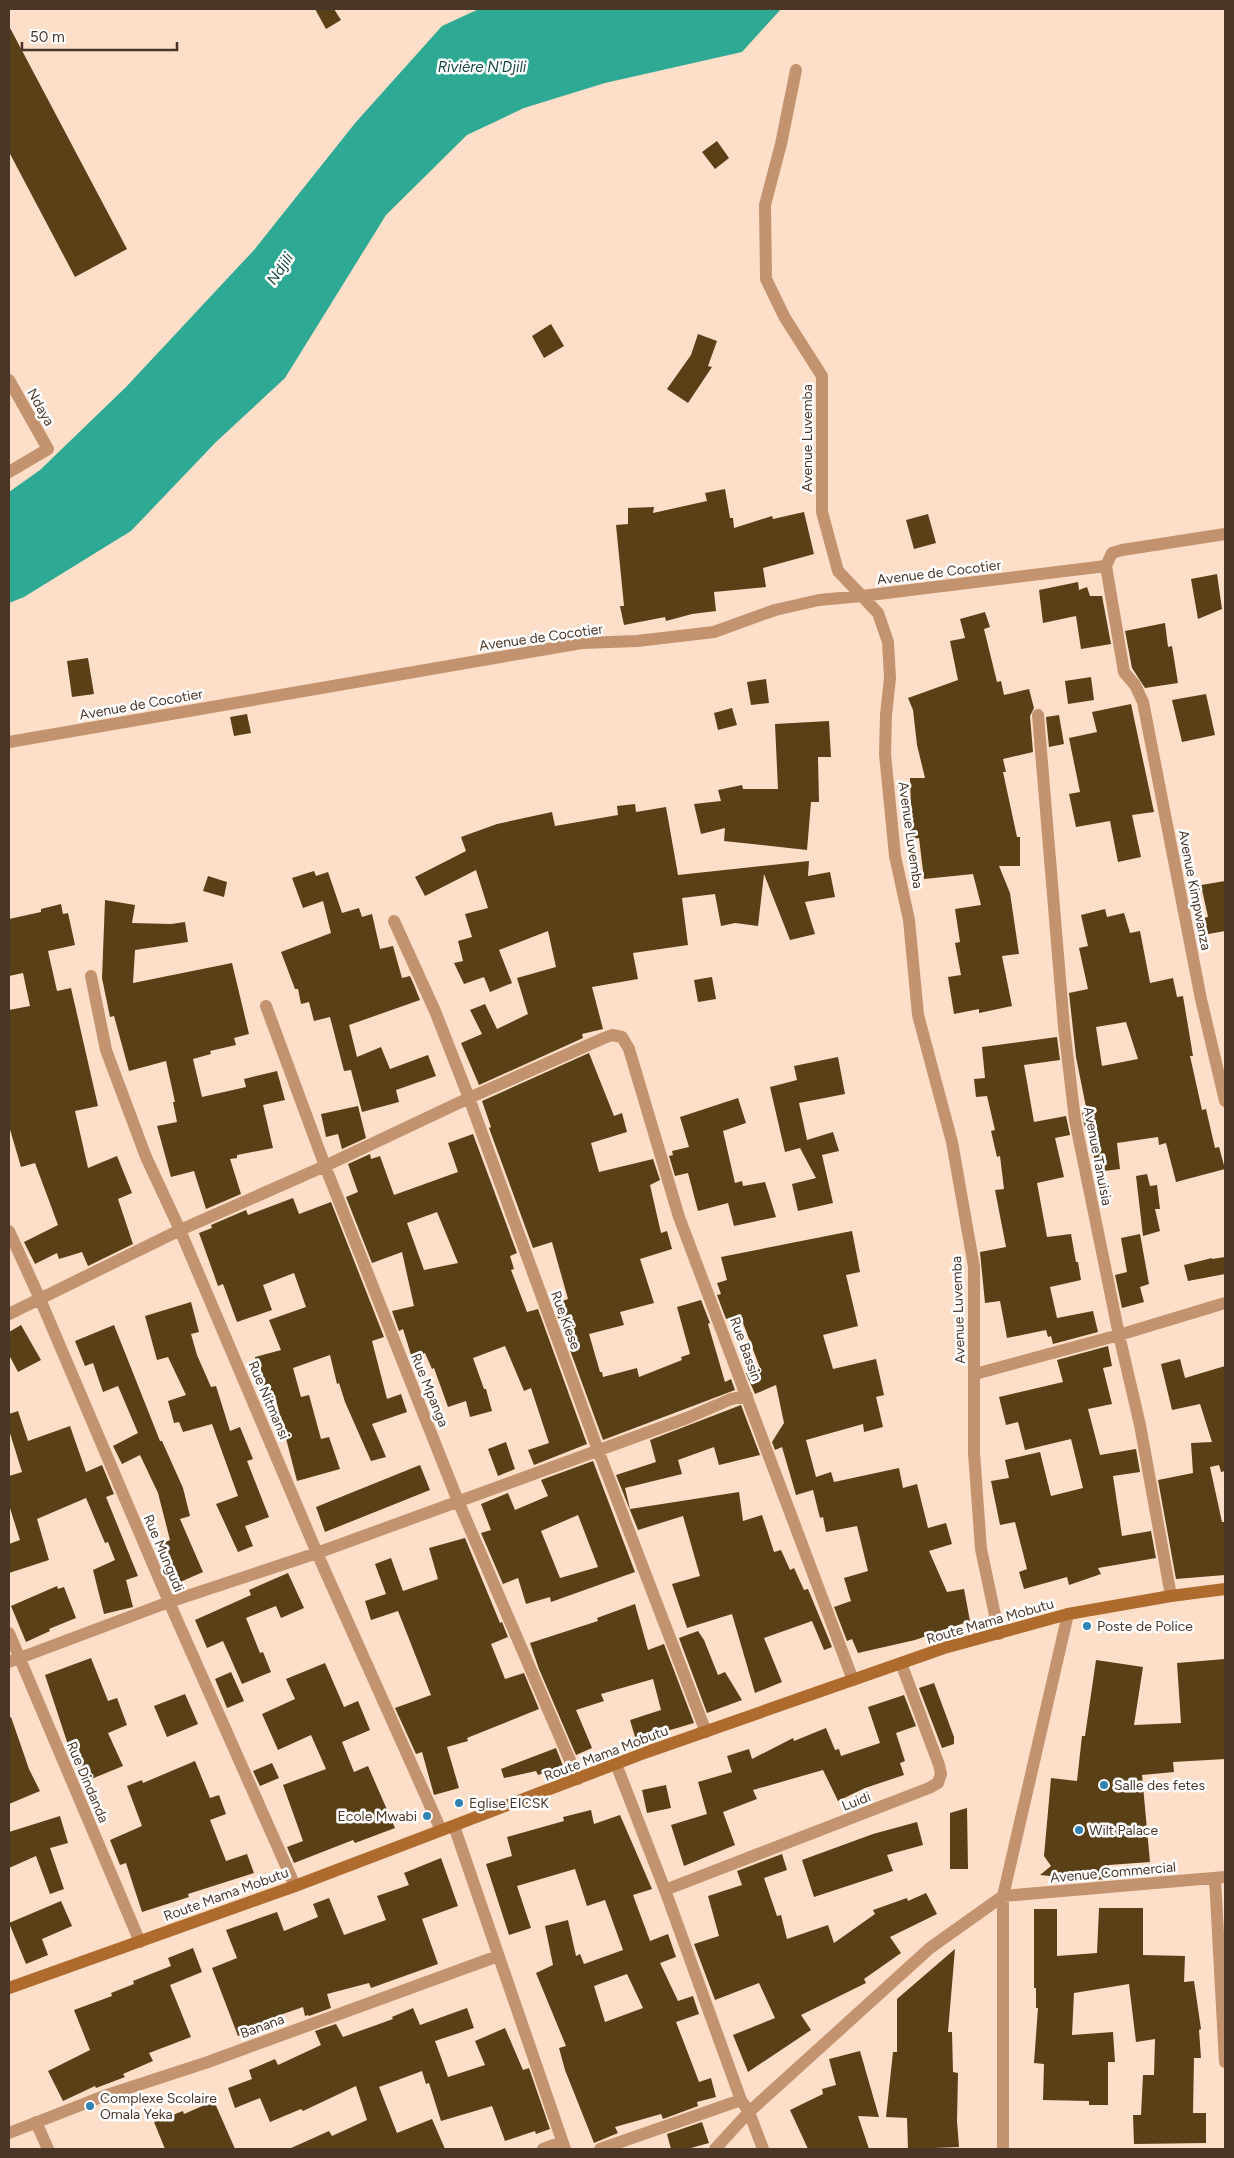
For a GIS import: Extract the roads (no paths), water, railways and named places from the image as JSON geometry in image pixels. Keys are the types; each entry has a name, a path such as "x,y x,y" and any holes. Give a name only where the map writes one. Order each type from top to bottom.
{"street":[{"name":"Avenue Luvemba","path":"796,70 766,205 766,278 785,318 822,376 822,512 838,571 878,613 888,642 890,678 886,715 885,754 895,856 909,920 918,1016 952,1142 974,1267 974,1453 981,1549 999,1634"},
{"name":"Ndaya","path":"9,380 48,449 9,472"},
{"path":"1106,566 1112,553 1122,550 1225,534"},
{"name":"Avenue de Cocotier","path":"9,742 582,643 637,641 714,632 775,610 819,600 1106,566"},
{"name":"Avenue Kimpwanza","path":"1106,566 1124,672 1135,685 1143,702 1201,999 1225,1101"},
{"name":"Avenue Tanuisia","path":"1038,715 1064,1027 1075,1120 1119,1335 1140,1425 1171,1596"},
{"name":"Rue Kiese","path":"394,921 435,1011 469,1098 598,1450 706,1732"},
{"name":"Rue Nitmansi","path":"91,976 106,1050 146,1156 180,1230 317,1553 441,1830"},
{"name":"Rue Mpanga","path":"266,1006 325,1166 458,1501 578,1779"},
{"name":"Rue Bassin","path":"469,1098 612,1035 622,1037 629,1049 679,1217 853,1680"},
{"path":"9,1314 180,1230 325,1166 469,1098"},
{"name":"Rue Mungudi","path":"9,1231 40,1298 169,1602 295,1886"},
{"path":"975,1374 1119,1335 1225,1303"},
{"path":"14,1660 169,1602 317,1553 598,1450 730,1399 747,1396"},
{"name":"Route Mama Mobutu","path":"9,1988 295,1886 616,1764 944,1648 1068,1614 1171,1596 1225,1589"},
{"path":"1003,2149 1003,1896 1068,1614"},
{"name":"Rue Dindanda","path":"9,1633 14,1660 140,1942"},
{"name":"Luidi","path":"665,1890 938,1783 941,1774 939,1765 901,1663"},
{"path":"616,1764 665,1890 741,2100 763,2149"},
{"path":"454,1826 564,2146 543,2149"},
{"path":"1220,1878 1225,2062"},
{"name":"Avenue Commercial","path":"1003,1896 1220,1878"},
{"path":"715,2149 748,2112 930,1948 1003,1896"},
{"name":"Banana","path":"9,2133 104,2096 208,2062 498,1956"},
{"path":"600,2149 741,2100"},
{"path":"36,2122 48,2149"}],"water":[{"name":"Rivière N'Djili","path":"479,9 781,9 742,52 605,83 524,108 467,135 386,215 285,378 216,442 131,531 24,597 9,603 9,492 40,470 126,387 254,250 356,122 442,26"}],"place":[{"name":"Poste de Police","path":"1087,1626"},
{"name":"Salle des fetes","path":"1104,1785"},
{"name":"Eglise EICSK","path":"459,1803"},
{"name":"Ecole Mwabi","path":"427,1816"},
{"name":"Wilt Palace","path":"1079,1830"},
{"name":"Complexe Scolaire Omala Yeka","path":"90,2106"}],"water label":[{"name":"Ndjili","path":"280,269"}]}
